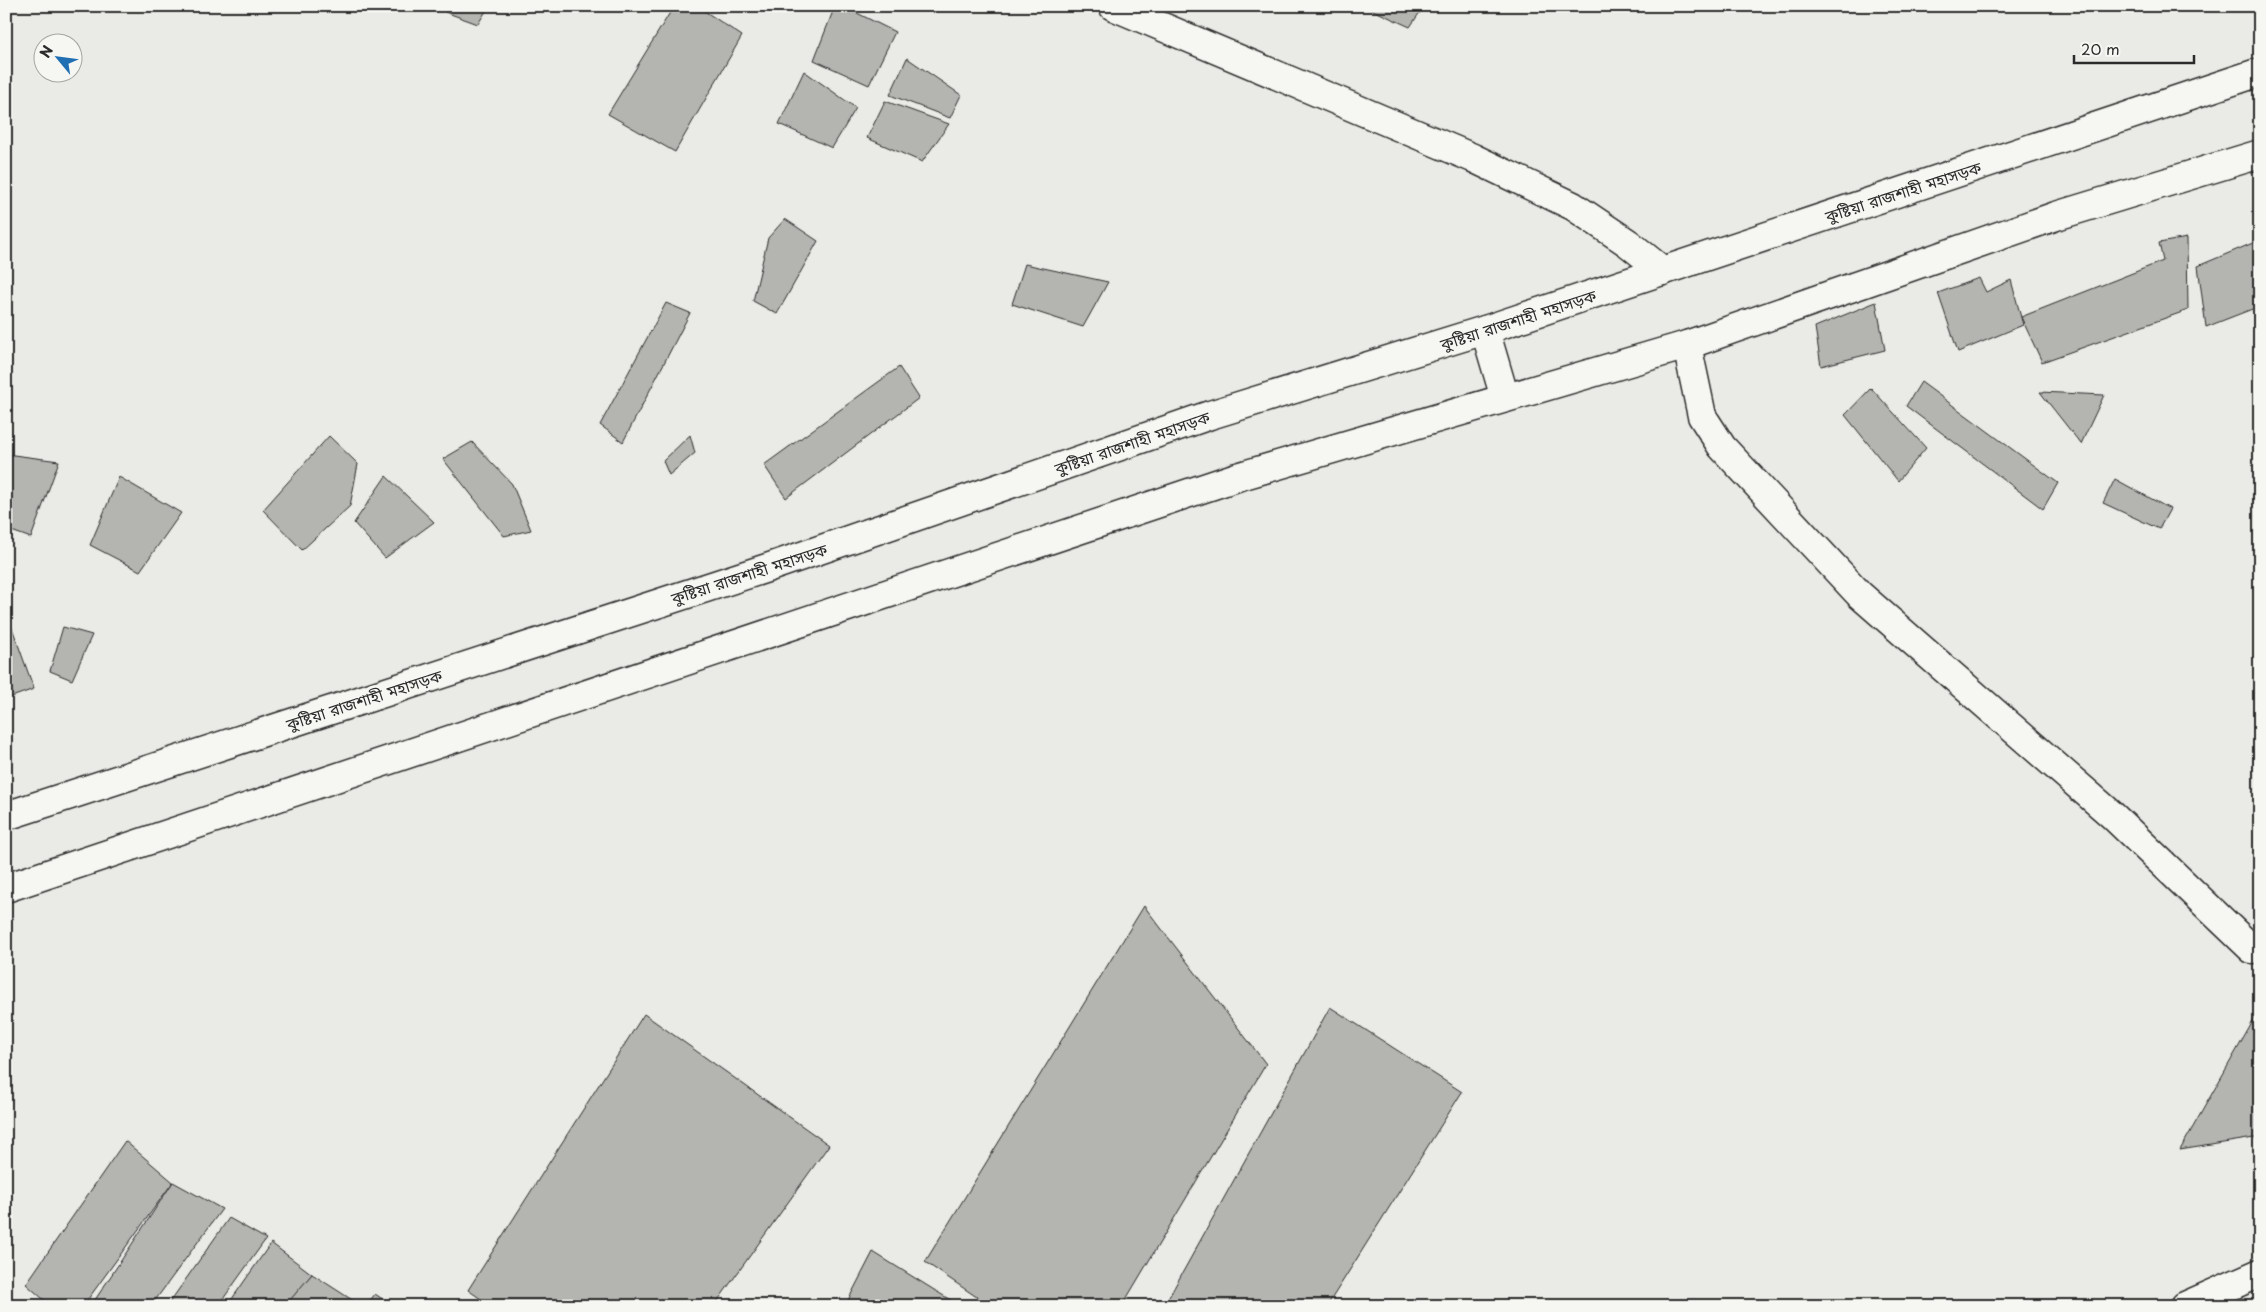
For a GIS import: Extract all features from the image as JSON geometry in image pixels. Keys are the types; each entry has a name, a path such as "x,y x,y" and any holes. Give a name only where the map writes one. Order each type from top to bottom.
{"main road":[{"path":"1113,6 1473,158 1565,202 1628,243 1663,271"},
{"name":"কুষ্টিয়া রাজশাহী মহাসড়ক","path":"6,816 767,568 1210,415 1486,330 2260,72"},
{"path":"6,888 1237,477 1687,345 2056,216 2260,154"},
{"path":"1486,330 1505,398"},
{"path":"1687,345 1702,416 1722,447 1854,588 2112,815 2252,949"},
{"path":"2185,1306 2260,1273"}],"building":[{"path":"448,6 489,6 478,24 445,12"},
{"path":"674,6 697,6 742,36 675,152 608,114"},
{"path":"835,6 843,6 895,32 869,85 814,60"},
{"path":"1364,6 1424,6 1410,27"},
{"path":"907,58 961,95 950,118 890,95"},
{"path":"804,71 856,108 832,148 779,124"},
{"path":"885,101 949,124 922,162 867,138"},
{"path":"785,219 818,241 777,314 753,301 768,238"},
{"path":"2187,238 2188,310 2042,362 2021,317 2163,261 2159,243"},
{"path":"2260,240 2260,306 2206,327 2198,266"},
{"path":"1025,264 1108,282 1083,327 1012,304"},
{"path":"1979,278 1986,292 2011,280 2023,325 1958,352 1938,293"},
{"path":"1876,302 1885,350 1821,366 1815,327"},
{"path":"666,303 690,313 623,442 600,425"},
{"path":"899,367 919,398 786,498 764,465"},
{"path":"1921,382 2058,483 2043,509 1906,406"},
{"path":"1871,388 1926,448 1898,481 1845,415"},
{"path":"2040,392 2104,395 2081,444"},
{"path":"690,435 695,453 669,475 663,461"},
{"path":"329,436 358,464 350,506 302,550 263,510"},
{"path":"472,442 512,484 531,530 504,536 443,459"},
{"path":"6,454 59,461 31,538 6,529"},
{"path":"386,476 434,522 385,558 354,523"},
{"path":"119,477 181,513 140,571 90,545"},
{"path":"2115,479 2170,509 2159,529 2103,503"},
{"path":"6,611 34,689 6,699"},
{"path":"63,627 92,635 72,680 50,671"},
{"path":"1144,906 1266,1064 1122,1306 990,1306 925,1262"},
{"path":"1330,1007 1462,1092 1327,1306 1164,1306"},
{"path":"2260,1009 2260,1137 2180,1150"},
{"path":"644,1014 829,1145 714,1306 491,1306 468,1290"},
{"path":"125,1141 173,1182 83,1306 51,1306 26,1284"},
{"path":"173,1182 222,1209 151,1306 91,1306"},
{"path":"229,1218 266,1239 218,1306 167,1306"},
{"path":"271,1243 312,1274 289,1306 227,1306"},
{"path":"873,1252 960,1306 845,1306"},
{"path":"312,1274 360,1305 285,1306"},
{"path":"375,1294 393,1306 366,1306"}]}
